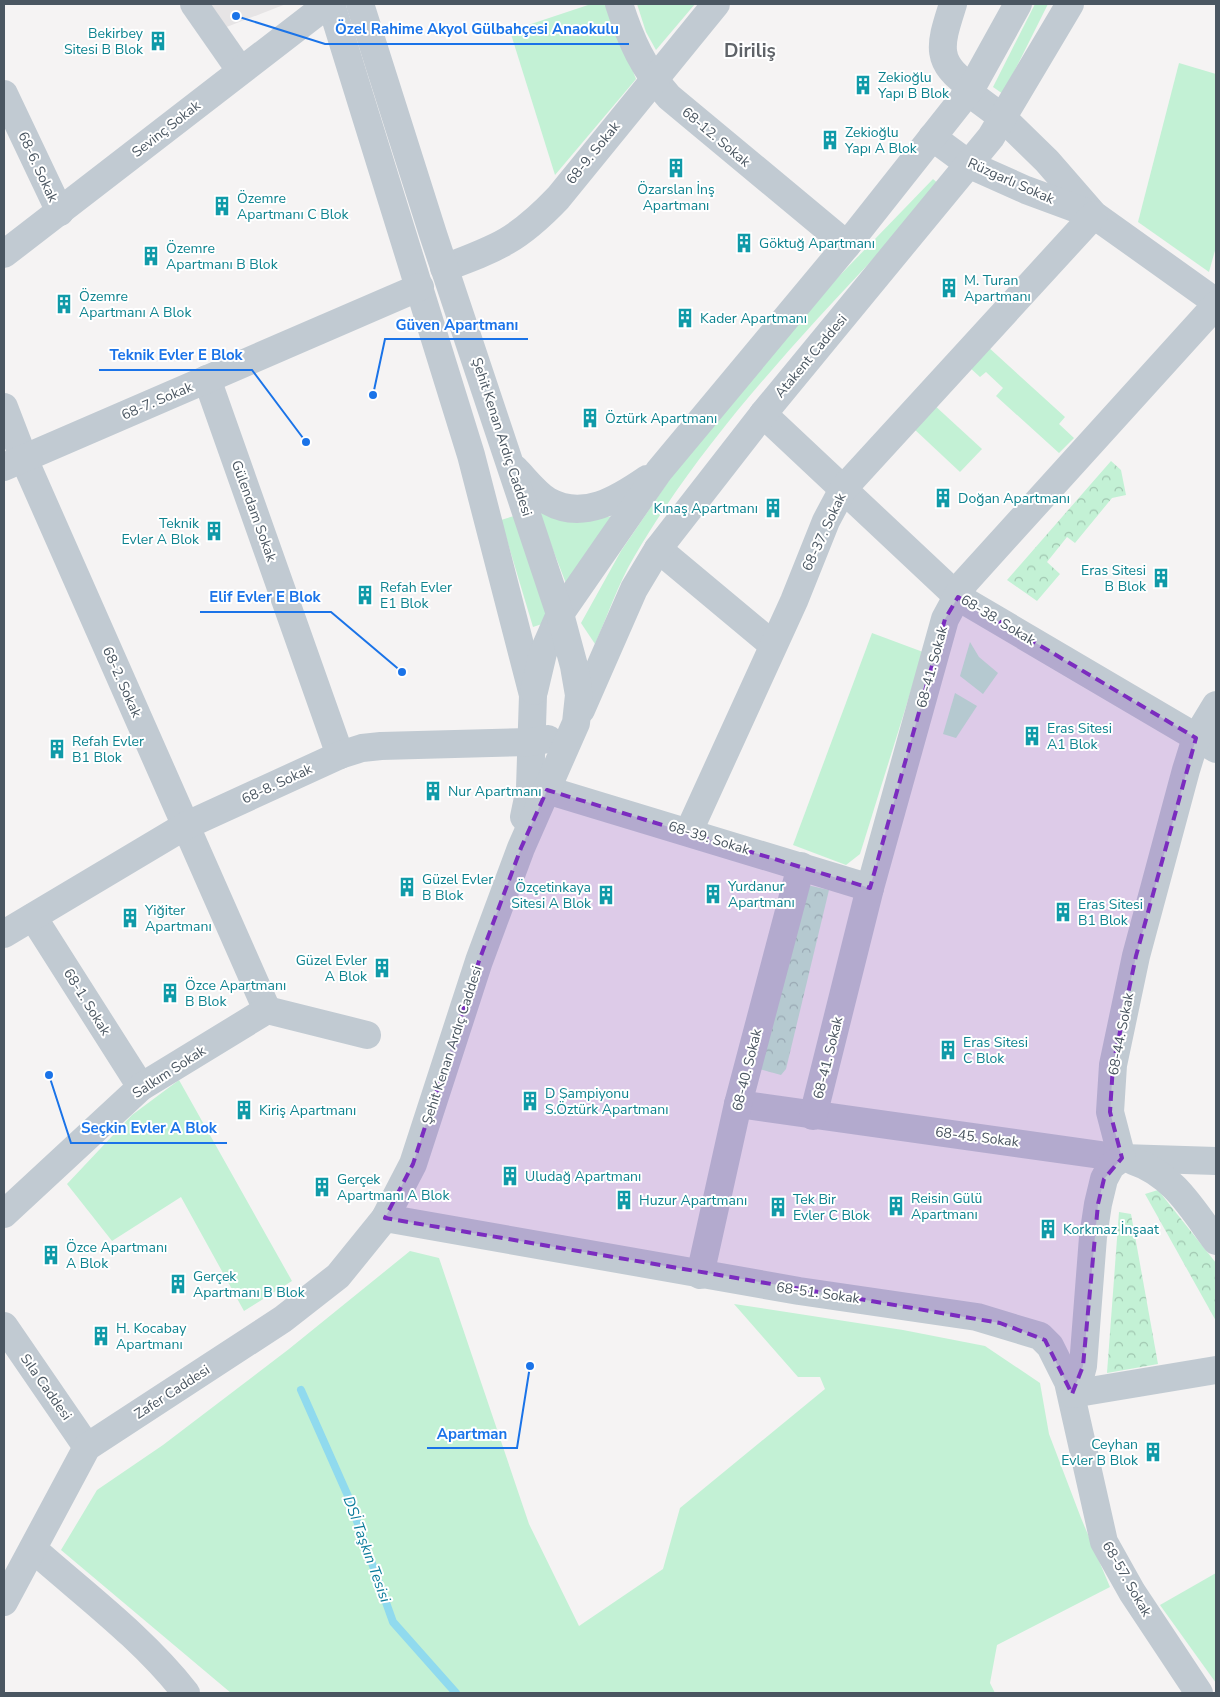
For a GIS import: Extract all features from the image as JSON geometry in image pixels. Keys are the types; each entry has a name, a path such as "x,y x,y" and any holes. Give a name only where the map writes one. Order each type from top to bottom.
{"street":[{"path":"194,4 240,70"},
{"name":"Sevinç Sokak","path":"4,254 240,70 329,4"},
{"name":"Şehit Kenan Ardıç Caddesi","path":"329,4 472,455 533,695 530,788 513,868"},
{"name":"Şehit Kenan Ardıç Caddesi","path":"360,4 444,268 560,614 577,685 576,723 513,868 479,961 413,1164 385,1218"},
{"name":"68-12. Sokak","path":"619,4 639,56 653,79 690,116 847,245"},
{"name":"68-9. Sokak","path":"444,268 489,252 512,240 533,224 558,198 716,4"},
{"name":"Rüzgarlı Sokak","path":"953,4 942,40 942,53 947,66 1047,162 1094,215 1216,304"},
{"path":"533,695 543,654 560,614 658,471 847,245 970,90 1018,4"},
{"name":"Atakent Caddesi","path":"576,723 626,606 658,549 763,414 970,165 1003,118 1070,4"},
{"name":"68-6. Sokak","path":"4,94 60,212"},
{"name":"Rüzgarlı Sokak","path":"932,137 970,165 1026,190 1094,215"},
{"name":"68-37. Sokak","path":"689,831 794,601 826,521 843,489 1094,215"},
{"name":"68-7. Sokak","path":"14,463 420,287"},
{"name":"68-41. Sokak","path":"813,1116 870,888 945,619 965,582 1216,304"},
{"name":"Gülendam Sokak","path":"207,379 340,755"},
{"name":"68-2. Sokak","path":"4,407 14,463 185,826 267,1010"},
{"name":"68-38. Sokak","path":"763,414 958,597 1206,743"},
{"path":"511,465 548,501 563,507 591,509 608,504 658,471"},
{"path":"658,549 773,644"},
{"name":"68-44. Sokak","path":"1122,1158 1110,1112 1113,1065 1136,956 1206,743 1216,705"},
{"name":"68-8. Sokak","path":"4,934 185,826 340,755 362,748 381,746 532,742 549,739 576,723"},
{"name":"68-39. Sokak","path":"547,790 689,831 870,888"},
{"name":"68-40. Sokak","path":"700,1275 738,1104 800,866"},
{"name":"68-1. Sokak","path":"33,917 141,1087"},
{"path":"267,1010 367,1035"},
{"name":"Salkım Sokak","path":"4,1214 141,1087 267,1010"},
{"name":"68-45. Sokak","path":"738,1104 1122,1158 1216,1161"},
{"path":"1072,1394 1078,1385 1083,1366 1093,1237 1098,1204 1104,1179 1112,1166 1122,1158 1141,1164 1169,1181 1181,1192 1216,1241"},
{"name":"68-51. Sokak","path":"385,1218 700,1275 977,1317 1040,1336 1050,1346 1072,1394"},
{"name":"Zafer Caddesi","path":"4,1602 88,1447 290,1313 338,1276 385,1218"},
{"name":"Sıla Caddesi","path":"4,1326 88,1447"},
{"path":"1072,1394 1216,1370"},
{"name":"68-57. Sokak","path":"1072,1394 1104,1542 1132,1592 1199,1693"},
{"path":"33,1549 119,1623 169,1672 186,1693"}],"highlighted area":[{"path":"958,597 1196,738 1136,956 1113,1065 1110,1112 1122,1158 1104,1179 1098,1204 1083,1366 1072,1394 1045,1340 1000,1323 385,1218 413,1164 479,961 521,848 547,790 870,888 945,619"}],"shaded area":[{"path":"209,4 286,4 224,28"}],"green space":[{"path":"591,4 607,4 636,79 555,175 510,31"},
{"path":"637,4 695,4 656,50 646,32"},
{"path":"1035,4 1048,4 1003,94 993,87"},
{"path":"1179,63 1216,74 1216,247 1209,272 1138,222"},
{"path":"933,179 941,186 777,364 738,409 701,457 666,506 628,567 595,644 581,623 621,551 687,454 816,300"},
{"path":"987,346 1065,417 1059,424 1074,438 1059,453 996,396 1003,388 986,372 980,377 968,366"},
{"path":"933,404 982,449 960,472 912,427"},
{"path":"1111,461 1121,470 1126,495 1112,498 1075,543 1067,537 1047,562 1060,574 1037,601 1007,580"},
{"path":"538,511 574,519 620,516 567,586"},
{"path":"514,516 551,621 533,627 501,520"},
{"path":"872,633 923,652 860,854 846,865 793,845"},
{"path":"970,642 979,657 998,673 983,694 960,676"},
{"path":"955,693 977,706 956,738 943,734"},
{"path":"807,885 829,890 786,1069 781,1075 759,1069"},
{"path":"179,1080 292,1281 244,1311 181,1197 112,1241 67,1184 132,1115"},
{"path":"1158,1190 1216,1263 1216,1321 1145,1194"},
{"path":"1119,1212 1131,1214 1158,1364 1107,1373"},
{"path":"410,1251 439,1258 529,1524 579,1626 663,1569 680,1508 825,1389 820,1377 798,1377 734,1304 903,1330 985,1346 1040,1383 1049,1434 1110,1587 997,1645 990,1683 995,1693 231,1693 61,1550 97,1490 163,1445 289,1349"},
{"path":"1216,1573 1216,1683 1160,1605"}],"waterway":[{"name":"DSİ Taşkın Tesisi","path":"301,1390 348,1496 393,1622 456,1693"}],"place":[{"name":"Özel Rahime Akyol Gülbahçesi Anaokulu","path":"236,16"},
{"name":"Bekirbey Sitesi B Blok","path":"158,41"},
{"name":"Zekioğlu Yapı B Blok","path":"863,85"},
{"name":"Zekioğlu Yapı A Blok","path":"830,140"},
{"name":"Özarslan İnş Apartmanı","path":"676,168"},
{"name":"Özemre Apartmanı C Blok","path":"222,206"},
{"name":"Göktuğ Apartmanı","path":"744,243"},
{"name":"Özemre Apartmanı B Blok","path":"151,256"},
{"name":"M. Turan Apartmanı","path":"949,288"},
{"name":"Özemre Apartmanı A Blok","path":"64,304"},
{"name":"Kader Apartmanı","path":"685,318"},
{"name":"Güven Apartmanı","path":"373,395"},
{"name":"Öztürk Apartmanı","path":"590,418"},
{"name":"Teknik Evler E Blok","path":"306,442"},
{"name":"Doğan Apartmanı","path":"943,498"},
{"name":"Kınaş Apartmanı","path":"773,508"},
{"name":"Teknik Evler A Blok","path":"214,531"},
{"name":"Eras Sitesi B Blok","path":"1161,578"},
{"name":"Refah Evler E1 Blok","path":"365,595"},
{"name":"Elif Evler E Blok","path":"402,672"},
{"name":"Eras Sitesi A1 Blok","path":"1032,736"},
{"name":"Refah Evler B1 Blok","path":"57,749"},
{"name":"Nur Apartmanı","path":"433,791"},
{"name":"Güzel Evler B Blok","path":"407,887"},
{"name":"Yurdanur Apartmanı","path":"713,894"},
{"name":"Özçetinkaya Sitesi A Blok","path":"606,895"},
{"name":"Eras Sitesi B1 Blok","path":"1063,912"},
{"name":"Yiğiter Apartmanı","path":"130,918"},
{"name":"Güzel Evler A Blok","path":"382,968"},
{"name":"Özce Apartmanı B Blok","path":"170,993"},
{"name":"Eras Sitesi C Blok","path":"948,1050"},
{"name":"Seçkin Evler A Blok","path":"49,1075"},
{"name":"D Şampiyonu S.Öztürk Apartmanı","path":"530,1101"},
{"name":"Kiriş Apartmanı","path":"244,1110"},
{"name":"Uludağ Apartmanı","path":"510,1176"},
{"name":"Gerçek Apartmanı A Blok","path":"322,1187"},
{"name":"Huzur Apartmanı","path":"624,1200"},
{"name":"Reisin Gülü Apartmanı","path":"896,1206"},
{"name":"Tek Bir Evler C Blok","path":"778,1207"},
{"name":"Korkmaz İnşaat","path":"1048,1229"},
{"name":"Özce Apartmanı A Blok","path":"51,1255"},
{"name":"Gerçek Apartmanı B Blok","path":"178,1284"},
{"name":"H. Kocabay Apartmanı","path":"101,1336"},
{"name":"Apartman","path":"530,1366"},
{"name":"Ceyhan Evler B Blok","path":"1153,1452"}],"district":[{"name":"Diriliş","path":"750,51"}]}
